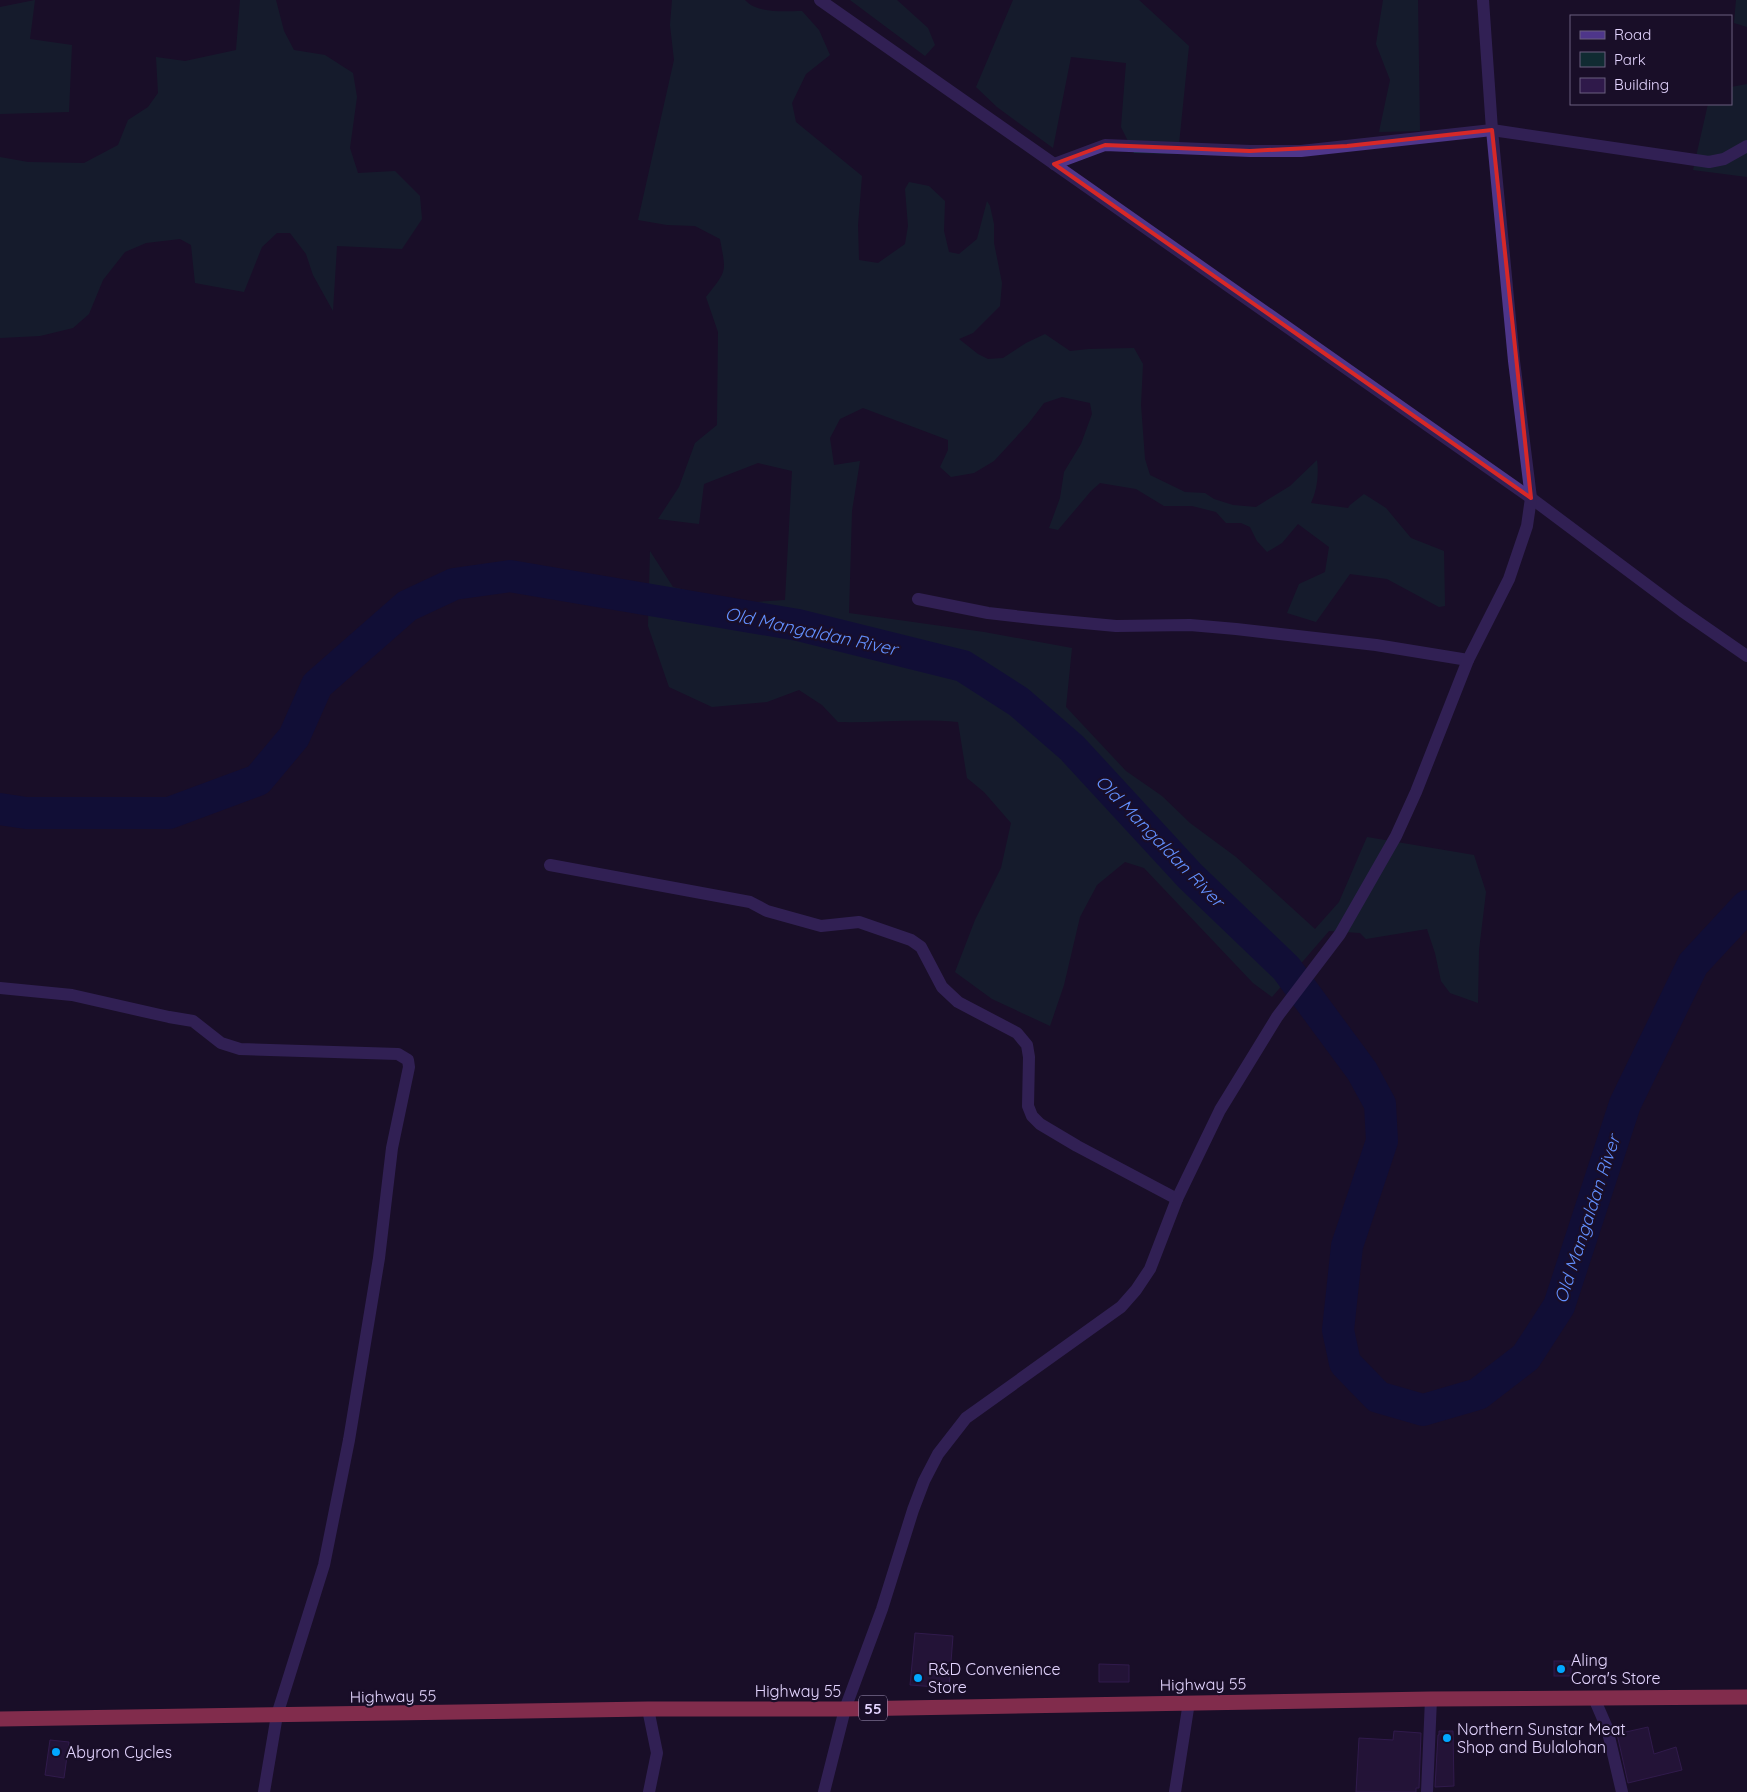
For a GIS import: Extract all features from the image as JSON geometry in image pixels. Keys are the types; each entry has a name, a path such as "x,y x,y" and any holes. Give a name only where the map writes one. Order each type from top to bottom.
{"highway":[{"name":"Highway 55","path":"0,1719 648,1709 845,1709 1431,1698 1747,1697"}],"street":[{"path":"820,0 1531,498 1682,611 1747,656"},
{"path":"824,1792 845,1709 882,1609 918,1496 938,1454 966,1418 1121,1306 1136,1290 1150,1269 1176,1199 1220,1110 1277,1017 1340,934 1396,836 1416,792 1468,660 1512,572 1527,526 1531,498 1514,361 1492,130 1483,0"},
{"path":"1054,164 1105,145 1301,151 1492,130 1709,162 1724,159 1747,146"},
{"path":"918,599 988,613 1041,619 1116,626 1190,625 1236,629 1376,644 1468,660"},
{"path":"550,865 750,902 766,911 821,926 858,922 911,940 921,948 942,988 958,1002 1017,1033 1027,1046 1029,1057 1028,1106 1032,1116 1040,1124 1176,1199"},
{"path":"0,988 72,994 193,1021 221,1043 240,1049 398,1054 408,1060 409,1067 392,1148 378,1268 349,1440 324,1565 278,1715 264,1792"},
{"path":"1428,1792 1431,1698"},
{"path":"1594,1698 1607,1728 1622,1792"},
{"path":"1175,1792 1189,1702"},
{"path":"648,1709 657,1753 649,1792"}],"highlighted area":[{"path":"1492,130 1531,498 1054,164 1105,145 1250,151 1347,146"}],"green space":[{"path":"35,0 30,39 72,45 69,112 0,114 0,7"},
{"path":"240,0 276,0 284,31 294,50 325,55 353,73 357,97 350,148 358,173 395,171 420,196 422,219 402,249 337,246 333,311 313,275 306,254 290,233 277,233 262,247 244,292 195,283 191,245 180,239 146,243 125,252 103,280 89,314 73,328 40,336 0,338 0,157 28,162 84,163 118,145 128,120 148,107 158,93 156,57 185,61 236,50"},
{"path":"672,0 745,0 764,10 802,11 819,30 830,55 806,74 792,103 796,122 862,176 858,225 859,260 878,263 905,244 908,226 905,189 909,182 929,186 945,201 944,231 949,252 959,254 977,239 987,201 994,224 994,243 1002,283 1000,306 973,333 959,339 978,354 988,359 1003,358 1026,343 1045,334 1070,351 1134,348 1143,364 1141,405 1145,459 1150,475 1185,492 1205,493 1214,499 1233,505 1256,507 1290,486 1317,460 1317,482 1311,503 1348,508 1364,494 1386,508 1411,538 1444,551 1445,606 1439,607 1387,579 1350,574 1316,622 1287,613 1299,584 1325,572 1329,547 1298,524 1282,543 1267,552 1257,541 1250,527 1241,523 1226,523 1216,512 1192,506 1164,506 1136,489 1100,483 1058,530 1049,528 1060,498 1064,472 1081,444 1092,414 1090,403 1062,397 1044,403 1028,424 994,461 974,473 951,477 940,467 948,450 948,440 863,408 840,419 830,438 834,465 860,461 852,511 849,613 984,632 1072,648 1066,707 1126,771 1162,796 1190,823 1236,857 1315,929 1339,902 1367,837 1474,855 1486,892 1479,950 1478,1003 1450,993 1441,981 1427,929 1366,939 1360,933 1329,931 1272,997 1253,983 1144,868 1125,862 1097,885 1080,917 1064,985 1050,1026 992,999 955,972 975,920 1001,868 1011,823 984,792 967,778 958,722 928,720 838,722 822,705 799,690 767,702 712,707 669,687 648,626 650,551 673,587 740,603 785,600 792,471 758,463 704,484 699,524 658,519 679,487 695,443 717,425 718,332 706,297 724,270 720,239 695,226 667,225 638,220 674,60 670,25"},
{"path":"850,0 897,0 928,28 935,45 925,56"},
{"path":"1013,0 1139,0 1189,46 1178,154 1134,153 1121,127 1126,63 1071,57 1053,148 997,107 976,87"},
{"path":"1383,0 1418,0 1420,131 1379,132 1390,80 1376,44"},
{"path":"1736,0 1747,0 1747,27 1734,23"},
{"path":"1747,84 1747,177 1693,170 1708,105 1732,105 1732,87"}],"building":[{"path":"915,1633 953,1636 949,1688 910,1685"},
{"path":"1554,1661 1571,1661 1571,1676 1554,1676"},
{"path":"1099,1664 1129,1665 1129,1682 1099,1682"},
{"path":"1648,1727 1654,1754 1676,1747 1682,1770 1628,1783 1617,1734"},
{"path":"1394,1731 1421,1733 1419,1788 1416,1788 1416,1792 1356,1792 1359,1738 1393,1740"},
{"path":"1439,1731 1453,1731 1454,1786 1435,1787"},
{"path":"50,1740 69,1742 64,1778 45,1775"}],"waterway":[{"name":"Old Mangaldan River","path":"0,809 26,813 169,813 258,780 294,737 317,685 407,606 454,584 510,576 798,625 963,666 1019,702 1072,748 1190,876 1286,968 1362,1071 1380,1104 1382,1141 1347,1246 1338,1330 1345,1363 1378,1397 1423,1410 1478,1394 1526,1357 1559,1306 1625,1104 1693,964 1747,906"}],"place":[{"name":"Aling Cora's Store","path":"1561,1669"},
{"name":"R&D Convenience Store","path":"918,1678"},
{"name":"Northern Sunstar Meat Shop and Bulalohan","path":"1447,1738"},
{"name":"Abyron Cycles","path":"56,1752"}]}
